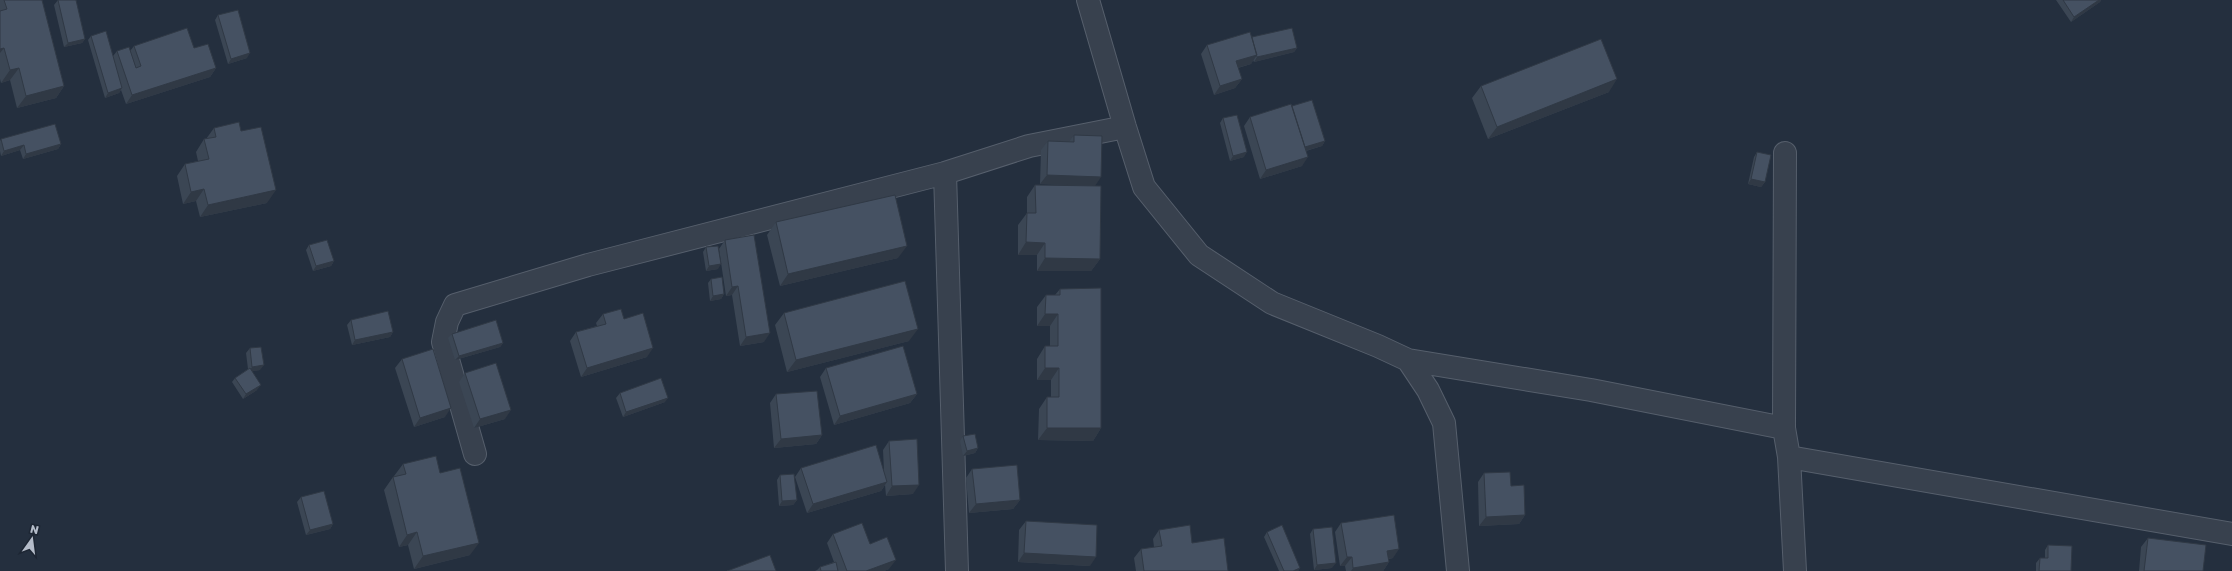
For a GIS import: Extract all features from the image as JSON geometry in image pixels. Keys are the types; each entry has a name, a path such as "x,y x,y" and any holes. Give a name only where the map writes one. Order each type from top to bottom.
{"street":[{"path":"1088,0 1144,187 1199,256 1272,303 1378,346 1408,360 1591,390 1784,428"},
{"path":"475,454 443,342 447,322 455,305 588,265 945,173 1029,146 1125,127"},
{"path":"1785,153 1784,428 1789,457 1795,571"},
{"path":"945,173 957,571"},
{"path":"1408,360 1428,390 1444,423 1458,571"},
{"path":"1789,457 2232,534"}],"building":[{"path":"4,0 42,0 64,86 26,96 19,68 10,70 4,48 0,49 0,11 7,9"},
{"path":"58,0 76,0 85,39 68,43"},
{"path":"2063,0 2099,0 2074,17"},
{"path":"238,10 250,53 231,59 218,15"},
{"path":"187,28 194,48 208,44 216,68 132,95 117,51 129,47 136,68 141,66 134,46"},
{"path":"1292,28 1297,48 1257,57 1252,37"},
{"path":"106,31 122,88 108,93 91,36"},
{"path":"1250,32 1257,55 1236,61 1242,79 1220,86 1207,45"},
{"path":"1601,39 1617,79 1497,127 1481,86"},
{"path":"1312,100 1325,141 1305,147 1292,106"},
{"path":"1291,104 1308,157 1266,170 1250,117"},
{"path":"1237,115 1247,152 1233,156 1223,118"},
{"path":"239,122 241,131 261,127 276,190 208,205 204,189 191,192 185,164 209,159 204,139 216,137 214,128"},
{"path":"55,124 61,144 26,154 24,145 4,151 1,139"},
{"path":"1074,135 1102,136 1101,177 1047,175 1048,141 1074,142"},
{"path":"1757,152 1771,155 1765,182 1751,179"},
{"path":"1035,185 1101,186 1100,259 1045,258 1045,243 1026,242 1027,213 1036,213"},
{"path":"895,195 907,246 788,274 776,222"},
{"path":"754,235 770,333 746,337 738,286 732,287 725,240"},
{"path":"327,240 334,261 316,266 309,245"},
{"path":"718,246 721,264 709,266 706,247"},
{"path":"722,277 724,294 713,296 711,279"},
{"path":"905,281 918,329 796,360 784,313"},
{"path":"1101,288 1101,428 1047,428 1047,397 1059,397 1059,368 1045,368 1045,346 1058,346 1058,314 1045,314 1046,295 1060,295 1060,289"},
{"path":"621,309 624,319 643,313 653,348 587,368 576,332 606,324 603,314"},
{"path":"388,311 393,332 355,340 351,320"},
{"path":"496,320 503,343 459,356 452,334"},
{"path":"903,346 917,394 840,416 826,368"},
{"path":"261,347 264,365 252,367 250,348"},
{"path":"433,349 451,408 420,418 402,359"},
{"path":"496,363 511,410 480,419 465,373"},
{"path":"250,368 261,385 246,394 235,378"},
{"path":"661,378 668,398 626,412 620,393"},
{"path":"817,391 822,435 781,439 776,394"},
{"path":"975,434 978,448 967,451 963,436"},
{"path":"917,439 919,485 892,486 889,441"},
{"path":"876,445 887,482 813,504 801,468"},
{"path":"436,456 440,473 460,468 479,543 423,556 417,532 407,535 393,477 406,474 403,464"},
{"path":"1017,465 1020,500 976,504 972,469"},
{"path":"1510,472 1511,486 1524,485 1525,515 1486,517 1484,473"},
{"path":"794,474 797,500 782,501 780,475"},
{"path":"324,491 333,524 310,530 301,497"},
{"path":"1394,515 1399,549 1387,551 1389,562 1353,568 1352,557 1347,557 1341,523"},
{"path":"1026,521 1097,525 1096,557 1024,553"},
{"path":"862,523 870,544 887,537 896,560 866,571 847,571 833,534"},
{"path":"1190,525 1192,543 1224,538 1228,571 1144,571 1141,549 1162,546 1159,530"},
{"path":"1282,525 1300,568 1293,571 1284,571 1267,532"},
{"path":"1332,527 1336,563 1317,565 1313,529"},
{"path":"2148,538 2206,545 2203,571 2144,571"},
{"path":"2048,545 2072,546 2071,571 2039,571 2040,558 2048,558"},
{"path":"770,555 776,571 727,571"},
{"path":"836,562 838,571 821,571 820,567"}]}
